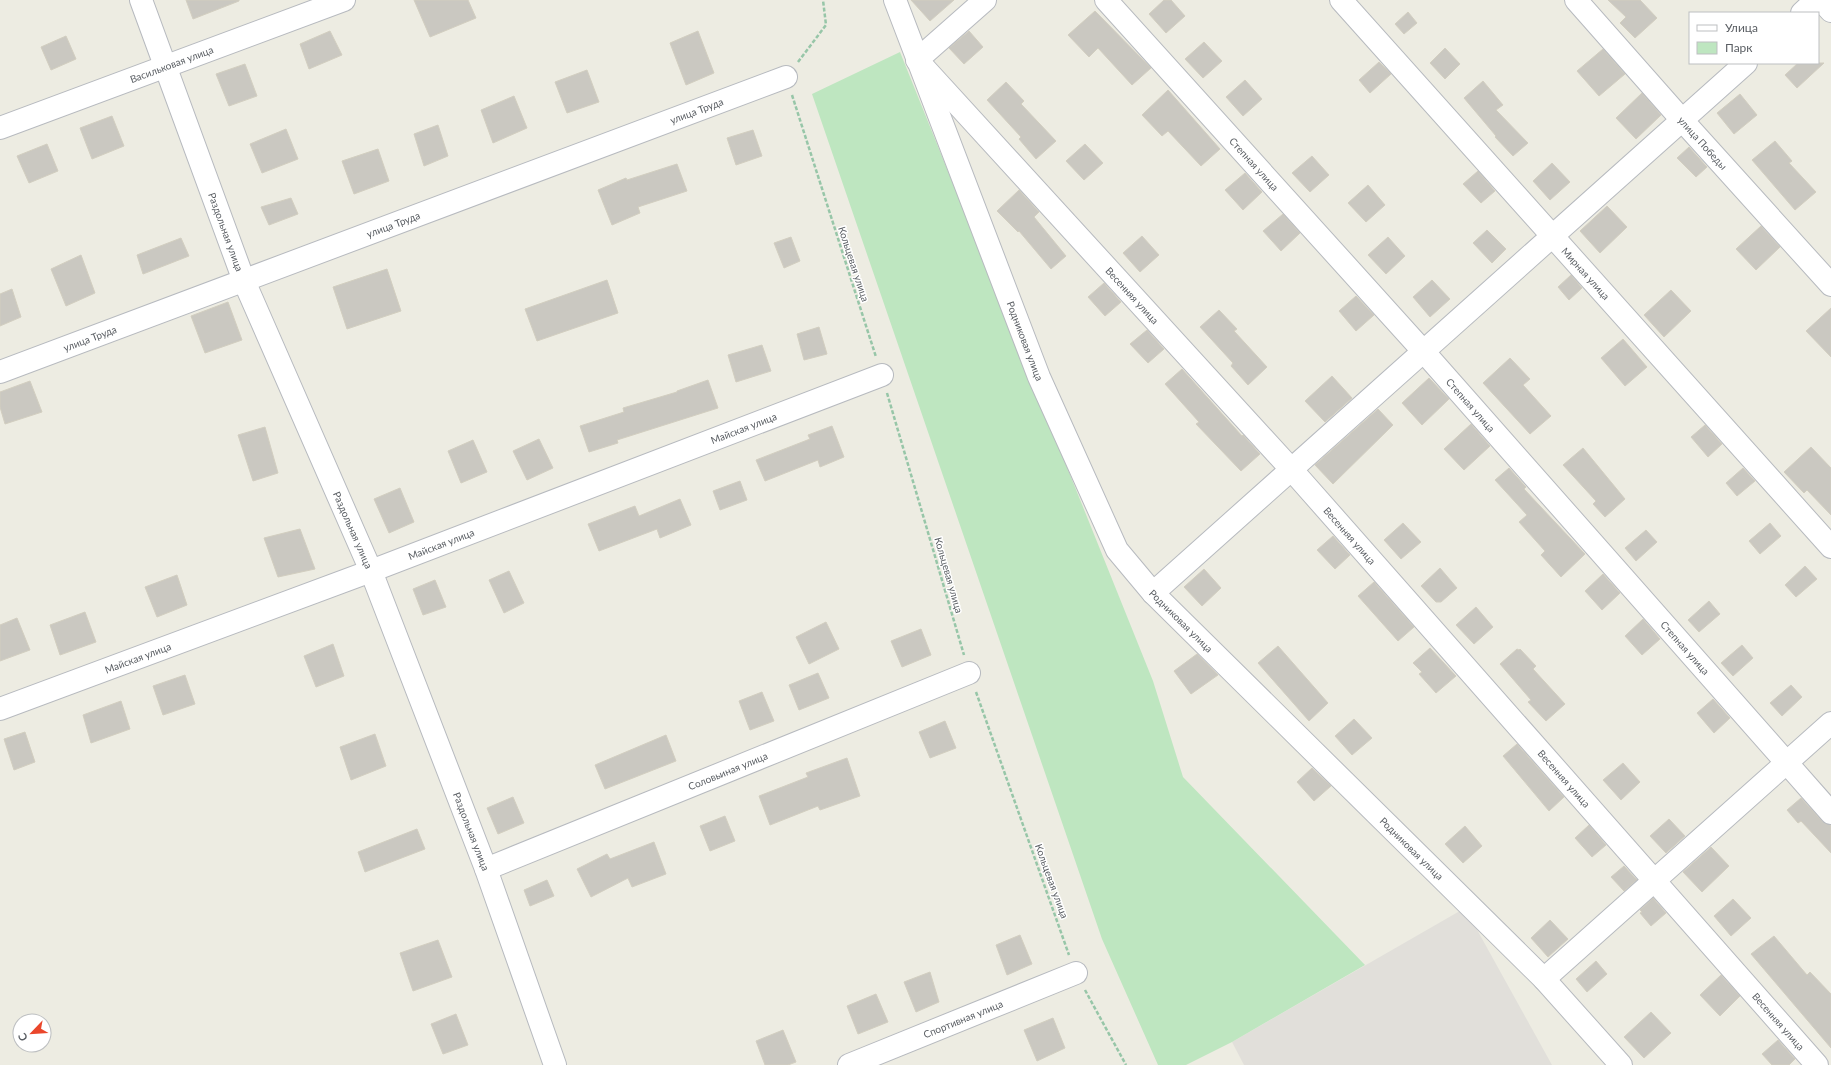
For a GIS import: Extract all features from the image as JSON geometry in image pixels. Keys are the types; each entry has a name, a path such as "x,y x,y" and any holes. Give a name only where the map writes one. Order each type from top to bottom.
{"street":[{"name":"Раздольная улица","path":"141,0 244,281 371,571 486,869 555,1065"},
{"name":"Васильковая улица","path":"0,128 344,0"},
{"name":"Весенняя улица","path":"895,0 917,60 1291,469 1818,1065"},
{"path":"917,60 985,0"},
{"name":"Степная улица","path":"1106,0 1424,352 1831,813"},
{"name":"Мирная улица","path":"1341,0 1831,547"},
{"name":"улица Победы","path":"1576,0 1831,285"},
{"path":"1803,12 1816,0"},
{"path":"1821,0 1831,11"},
{"name":"Родниковая улица","path":"917,60 1039,377 1116,550 1153,593 1544,979 1621,1065"},
{"path":"1153,593 1745,64"},
{"name":"улица Труда","path":"0,372 786,77"},
{"name":"Майская улица","path":"0,708 371,571 882,375"},
{"name":"Соловьиная улица","path":"486,869 969,673"},
{"path":"1544,979 1656,881 1831,723"},
{"name":"Спортивная улица","path":"850,1065 1076,972"}],"path":[{"path":"786,77 826,25 823,0"},
{"name":"Кольцевая улица","path":"786,77 882,375 969,673 1076,972 1126,1065"}],"shaded area":[{"path":"1465,908 1552,1065 1244,1065 1232,1042"}],"green space":[{"path":"900,52 1153,681 1183,777 1365,965 1232,1042 1186,1065 1158,1065 1102,939 812,94"}],"building":[{"path":"186,0 239,0 239,1 193,19"},
{"path":"414,0 468,0 476,18 430,37"},
{"path":"911,0 954,0 930,21"},
{"path":"1164,0 1171,0 1185,16 1166,33 1149,14"},
{"path":"1608,0 1640,0 1657,18 1635,38 1620,23 1626,17"},
{"path":"1095,11 1151,68 1132,85 1098,48 1089,57 1068,35"},
{"path":"1408,12 1417,23 1404,34 1395,24"},
{"path":"330,31 342,55 309,69 300,44"},
{"path":"698,31 714,73 686,85 670,43"},
{"path":"969,31 983,47 964,64 949,48"},
{"path":"66,36 76,59 51,70 41,47"},
{"path":"1204,42 1222,61 1203,78 1185,59"},
{"path":"1445,48 1460,64 1445,79 1430,63"},
{"path":"1603,49 1625,74 1599,96 1577,71"},
{"path":"1379,62 1391,74 1370,93 1359,80"},
{"path":"1824,63 1797,88 1785,75 1797,64"},
{"path":"245,64 257,96 229,106 216,74"},
{"path":"587,70 599,102 567,113 555,82"},
{"path":"1245,80 1262,99 1243,116 1226,97"},
{"path":"1483,81 1503,105 1496,110 1528,143 1513,156 1495,137 1496,136 1464,98"},
{"path":"1006,82 1024,101 1021,104 1056,141 1036,159 1019,139 1021,137 987,100"},
{"path":"1168,90 1220,149 1201,166 1168,131 1162,136 1142,115"},
{"path":"1642,93 1661,115 1636,139 1616,118"},
{"path":"1740,94 1757,115 1734,134 1717,113"},
{"path":"514,96 527,128 493,143 481,110"},
{"path":"112,116 124,146 92,159 80,128"},
{"path":"438,125 448,156 424,166 414,134"},
{"path":"286,129 298,159 262,173 250,144"},
{"path":"753,130 762,156 736,165 727,138"},
{"path":"1775,141 1792,161 1789,163 1816,192 1795,210 1752,160"},
{"path":"47,144 58,171 29,183 17,156"},
{"path":"1085,144 1103,163 1084,180 1066,161"},
{"path":"1689,147 1707,167 1696,177 1677,158"},
{"path":"378,149 389,181 354,194 342,161"},
{"path":"1312,156 1329,175 1310,192 1292,173"},
{"path":"1552,163 1570,182 1550,200 1533,181"},
{"path":"677,164 687,191 638,207 640,213 612,225 598,190 626,178 627,180"},
{"path":"1478,171 1495,191 1481,203 1463,184"},
{"path":"1245,173 1262,192 1243,210 1225,190"},
{"path":"1368,185 1385,205 1366,222 1348,203"},
{"path":"1019,190 1039,212 1034,217 1066,256 1051,269 1019,231 1018,232 997,211"},
{"path":"291,198 298,214 269,225 261,207"},
{"path":"1607,206 1627,227 1600,253 1580,231"},
{"path":"1283,214 1300,233 1281,251 1263,231"},
{"path":"1761,226 1780,247 1756,270 1736,249"},
{"path":"1487,230 1506,249 1492,263 1473,243"},
{"path":"1142,236 1159,255 1140,272 1123,253"},
{"path":"791,237 800,261 784,268 774,243"},
{"path":"1388,237 1405,256 1386,274 1368,255"},
{"path":"181,238 189,256 143,274 137,255"},
{"path":"81,255 95,293 66,306 51,269"},
{"path":"387,269 401,311 347,329 333,287"},
{"path":"1571,275 1582,288 1569,300 1558,287"},
{"path":"607,280 618,313 537,341 525,309"},
{"path":"1432,280 1450,299 1430,317 1413,297"},
{"path":"1104,283 1121,302 1105,316 1088,297"},
{"path":"12,289 21,317 0,326 0,294"},
{"path":"1671,290 1691,311 1664,337 1644,315"},
{"path":"1356,296 1374,315 1356,331 1339,311"},
{"path":"228,302 242,340 205,353 191,316"},
{"path":"1831,308 1831,357 1806,331"},
{"path":"1219,310 1237,329 1234,331 1267,367 1248,385 1231,366 1233,363 1200,327"},
{"path":"819,327 827,354 804,360 797,334"},
{"path":"1147,330 1164,349 1148,363 1130,344"},
{"path":"1623,339 1647,367 1625,386 1601,358"},
{"path":"762,345 771,371 736,382 728,355"},
{"path":"1510,358 1530,379 1523,385 1551,416 1530,434 1483,383"},
{"path":"1182,369 1260,454 1241,471 1196,424 1199,422 1165,384"},
{"path":"1332,376 1352,398 1325,422 1305,401"},
{"path":"1429,378 1449,399 1422,425 1402,403"},
{"path":"708,380 718,408 617,440 618,443 589,452 580,426 624,412 623,408 677,392"},
{"path":"30,381 42,412 5,424 0,407 0,392"},
{"path":"1378,409 1393,425 1333,484 1315,465"},
{"path":"1471,424 1490,446 1464,470 1444,449"},
{"path":"1705,425 1722,444 1708,457 1691,437"},
{"path":"832,426 844,457 820,467 818,460 765,481 756,460 810,439 808,435"},
{"path":"265,427 278,473 253,481 238,435"},
{"path":"539,439 553,468 527,480 513,451"},
{"path":"473,440 487,472 461,483 448,451"},
{"path":"1811,447 1831,468 1831,515 1807,490 1804,493 1784,472"},
{"path":"1583,448 1625,499 1605,517 1593,504 1596,501 1563,465"},
{"path":"1509,468 1526,487 1524,489 1585,554 1561,577 1541,555 1545,551 1519,522 1527,515 1495,480"},
{"path":"1743,468 1755,481 1737,496 1726,483"},
{"path":"740,481 747,500 720,510 713,491"},
{"path":"400,488 414,522 389,533 374,499"},
{"path":"680,499 691,525 660,538 657,529 599,551 588,524 635,506 639,516"},
{"path":"1403,523 1421,542 1401,559 1384,540"},
{"path":"1770,523 1781,536 1760,554 1749,541"},
{"path":"300,529 315,569 278,577 264,538"},
{"path":"1646,530 1657,542 1636,561 1625,548"},
{"path":"1333,536 1350,555 1335,569 1317,550"},
{"path":"1805,566 1817,579 1796,597 1785,585"},
{"path":"1440,568 1457,588 1441,602 1436,602 1421,586"},
{"path":"1204,569 1221,588 1202,606 1184,587"},
{"path":"509,571 524,603 504,613 489,580"},
{"path":"1603,574 1620,593 1602,610 1585,591"},
{"path":"177,575 187,605 157,617 145,587"},
{"path":"435,580 446,607 423,615 413,589"},
{"path":"1374,582 1414,627 1398,641 1358,596"},
{"path":"1709,601 1720,614 1699,632 1688,620"},
{"path":"1476,607 1493,627 1474,644 1456,625"},
{"path":"85,612 96,642 60,655 50,625"},
{"path":"17,618 30,650 0,661 0,625"},
{"path":"1643,619 1660,639 1642,655 1625,636"},
{"path":"826,622 839,649 809,664 796,637"},
{"path":"921,629 931,655 902,667 891,641"},
{"path":"333,644 344,676 316,687 304,656"},
{"path":"1742,645 1753,658 1733,676 1721,663"},
{"path":"1278,646 1328,703 1309,721 1258,663"},
{"path":"1430,648 1456,676 1436,693 1419,674 1422,672 1413,663"},
{"path":"1517,649 1520,649 1536,666 1533,669 1565,704 1546,721 1528,702 1531,700 1500,664"},
{"path":"1197,654 1218,675 1191,694 1174,671"},
{"path":"818,673 829,698 799,710 789,685"},
{"path":"185,675 195,704 163,715 153,686"},
{"path":"1791,685 1802,697 1782,716 1770,703"},
{"path":"762,692 774,721 750,730 739,701"},
{"path":"1713,699 1730,718 1714,733 1697,713"},
{"path":"121,701 130,729 91,743 83,715"},
{"path":"1354,719 1372,738 1352,755 1335,736"},
{"path":"945,721 956,748 930,758 919,732"},
{"path":"25,732 35,762 14,770 4,739"},
{"path":"375,734 386,766 351,780 340,747"},
{"path":"666,735 676,761 605,789 595,765"},
{"path":"1517,744 1564,797 1549,811 1503,756"},
{"path":"847,758 860,796 820,810 818,806 770,825 759,796 808,777 806,773"},
{"path":"1623,763 1640,782 1621,800 1603,780"},
{"path":"1312,768 1331,786 1314,801 1297,782"},
{"path":"513,797 524,823 498,834 487,808"},
{"path":"1801,798 1822,821 1831,825 1831,853 1801,821 1798,823 1787,810"},
{"path":"725,816 735,841 710,851 700,826"},
{"path":"1669,819 1685,836 1666,853 1650,836"},
{"path":"1589,825 1606,845 1592,857 1575,838"},
{"path":"1465,826 1482,846 1463,863 1445,844"},
{"path":"417,829 425,849 365,872 358,852"},
{"path":"654,842 666,874 632,887 628,878 591,897 577,869 607,854 610,859"},
{"path":"1711,847 1729,866 1702,892 1683,872"},
{"path":"1624,866 1637,880 1624,891 1611,877"},
{"path":"547,880 554,896 530,906 524,890"},
{"path":"1653,898 1666,913 1651,926 1640,913 1642,912 1640,910"},
{"path":"1733,899 1751,918 1731,936 1714,916"},
{"path":"1550,920 1568,939 1548,957 1531,938"},
{"path":"1020,935 1032,964 1007,975 996,945"},
{"path":"1774,936 1807,975 1810,972 1831,994 1831,1048 1751,954"},
{"path":"438,940 452,977 413,991 400,953"},
{"path":"1596,961 1607,974 1587,992 1576,979"},
{"path":"930,972 939,1002 916,1012 904,982"},
{"path":"1721,975 1740,996 1720,1016 1700,995"},
{"path":"876,994 888,1022 858,1034 847,1006"},
{"path":"1651,1012 1671,1033 1644,1058 1624,1037"},
{"path":"456,1014 468,1045 443,1054 431,1024"},
{"path":"1053,1018 1065,1048 1037,1061 1024,1030"},
{"path":"783,1030 796,1062 788,1065 765,1065 756,1041"},
{"path":"1778,1040 1795,1059 1789,1065 1772,1065 1762,1054"}]}
